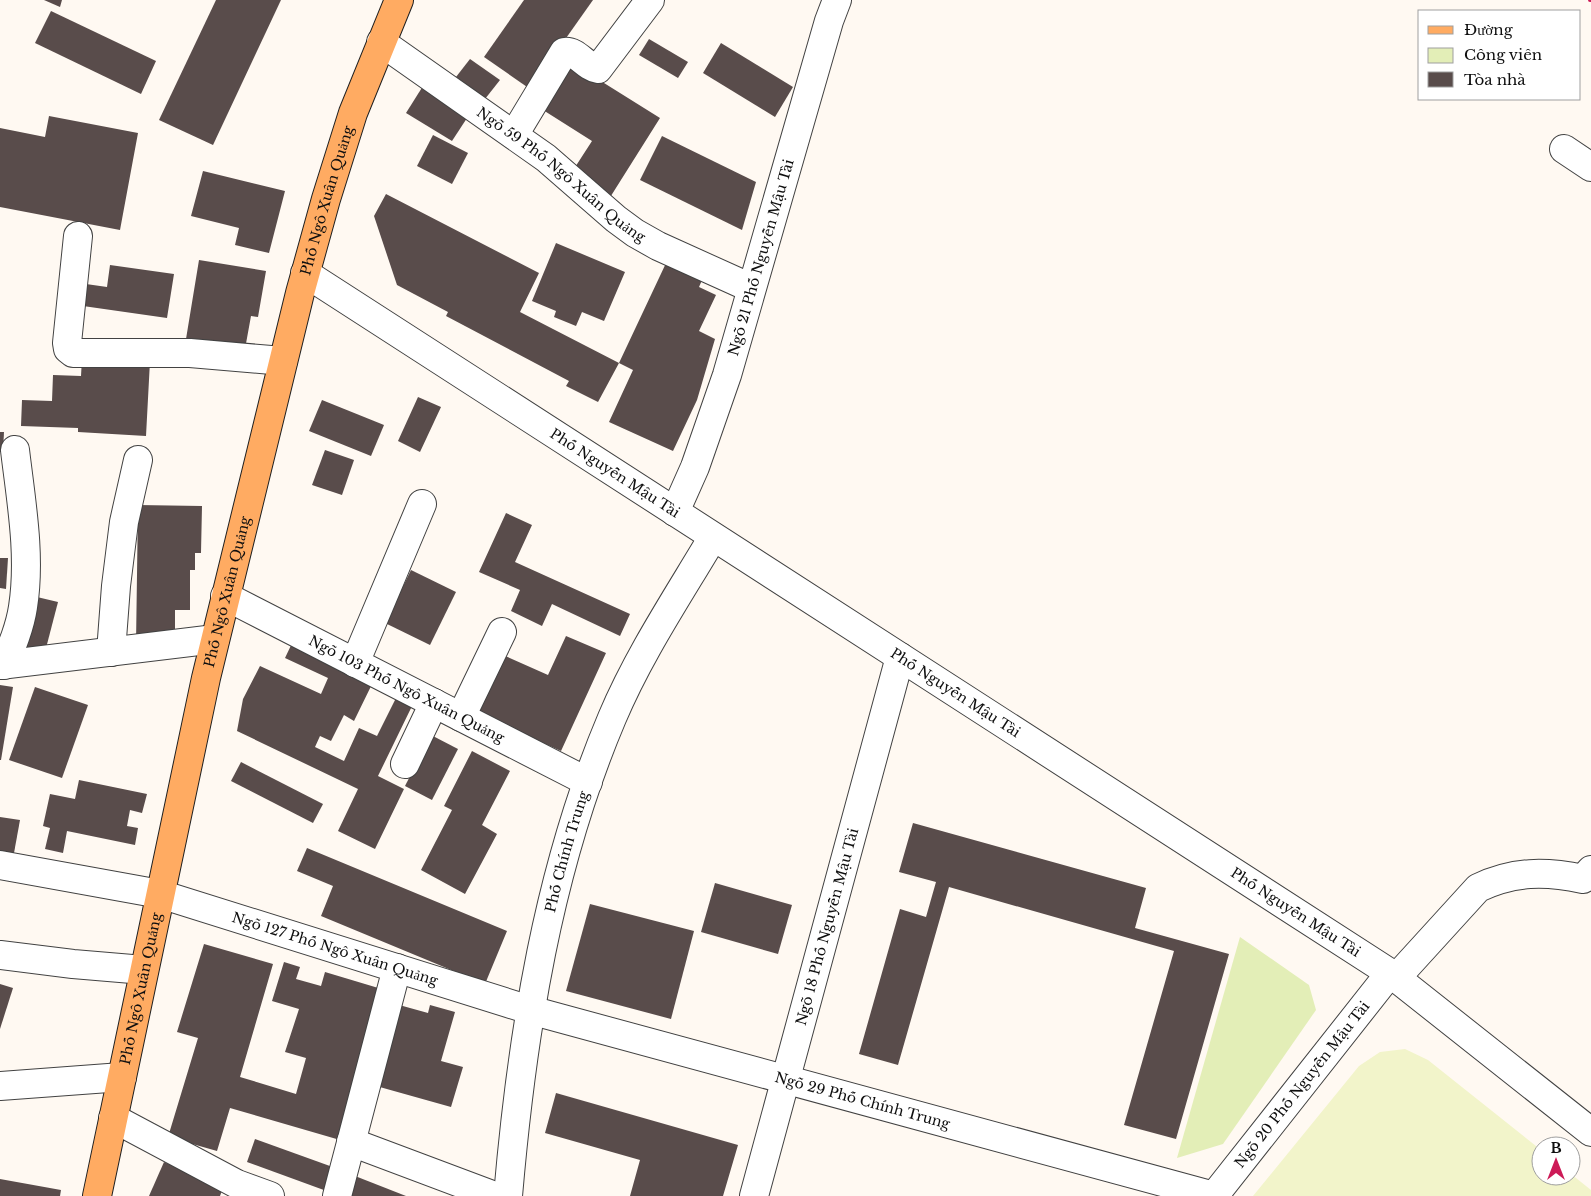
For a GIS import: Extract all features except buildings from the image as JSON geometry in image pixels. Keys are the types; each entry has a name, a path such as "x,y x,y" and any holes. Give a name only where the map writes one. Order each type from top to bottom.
{"main road":[{"name":"Phố Ngô Xuân Quảng","path":"97,1196 215,639 305,273 353,113 400,0"}],"street":[{"path":"514,135 564,52 572,53 593,68 598,69 650,0"},
{"name":"Ngõ 21 Phố Nguyễn Mậu Tài","path":"675,512 695,467 726,375 829,21 837,0"},
{"name":"Ngõ 59 Phố Ngô Xuân Quảng","path":"381,42 560,169 616,219 635,233 658,246 751,288"},
{"path":"1564,149 1591,167"},
{"path":"78,236 67,343 68,349 73,353 190,353 283,361"},
{"name":"Phố Nguyễn Mậu Tài","path":"305,273 1393,975 1591,1132"},
{"path":"2,665 16,638 23,607 26,562 23,514 15,450"},
{"path":"111,652 116,586 124,522 138,460"},
{"path":"355,663 422,504"},
{"name":"Phố Chính Trung","path":"508,1196 521,1007 543,940 561,868 588,782 612,718 631,678 713,536"},
{"name":"Ngõ 103 Phố Ngô Xuân Quảng","path":"226,596 588,782"},
{"path":"461,717 502,632"},
{"path":"2,665 215,639"},
{"name":"Ngõ 18 Phố Nguyễn Mậu Tài","path":"754,1196 900,657"},
{"path":"405,764 434,703"},
{"name":"Ngõ 127 Phố Ngô Xuân Quảng","path":"0,865 160,894 521,1007"},
{"name":"Ngõ 20 Phố Nguyễn Mậu Tài","path":"1214,1196 1393,975 1478,888 1496,880 1518,874 1557,874 1583,879 1591,870"},
{"path":"0,955 144,970"},
{"path":"337,1196 397,968"},
{"name":"Ngõ 29 Phố Chính Trung","path":"521,1007 1214,1196"},
{"path":"0,1086 122,1077"},
{"path":"113,1118 237,1184 270,1196"},
{"path":"351,1142 495,1196"}],"green space":[{"path":"1240,937 1309,985 1316,1010 1223,1144 1177,1158"},
{"path":"1405,1049 1428,1060 1531,1142 1531,1186 1581,1186 1581,1182 1591,1190 1591,1196 1253,1196 1359,1066 1380,1052"}]}
